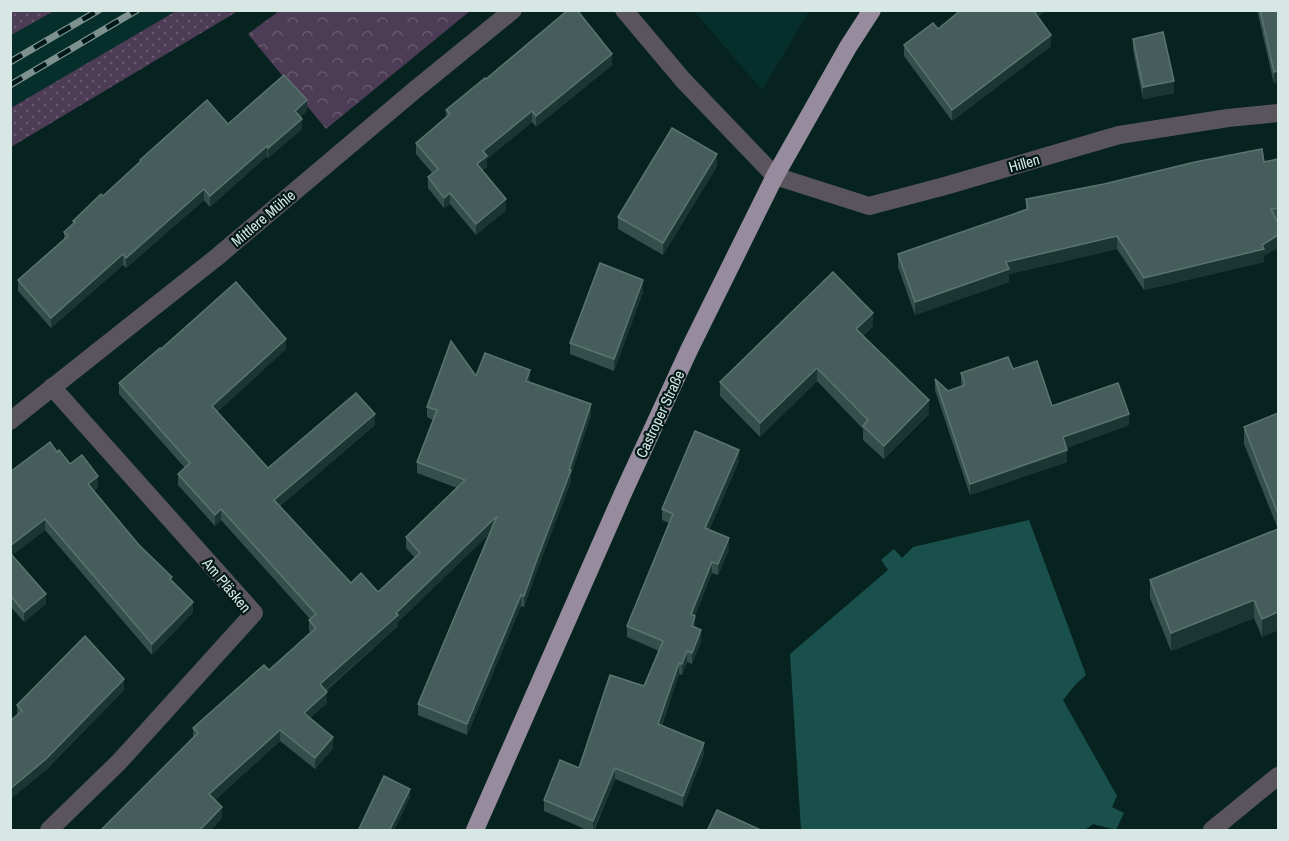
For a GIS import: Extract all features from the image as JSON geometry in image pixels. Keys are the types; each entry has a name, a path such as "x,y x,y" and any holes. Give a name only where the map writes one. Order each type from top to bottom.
{"main road":[{"name":"Castroper Straße","path":"481,829 624,491 689,350 775,176 848,47 872,10"}],"street":[{"name":"Mittlere Mühle","path":"10,421 217,257 513,10"},
{"path":"624,10 682,80 775,176"},
{"name":"Hillen","path":"775,176 869,206 1119,135 1228,118 1278,113"},
{"name":"Am Pläsken","path":"49,831 119,762 254,613 52,387"},
{"path":"1212,831 1278,776"}],"shaded area":[{"path":"54,11 176,11 11,108 10,35"},
{"path":"694,11 809,11 762,90"},
{"path":"1029,520 1086,675 1063,700 1117,796 1112,807 1124,813 1116,830 1093,824 1085,830 801,830 790,654 888,570 881,560 894,549 902,558 913,547"}],"green space":[{"path":"11,10 54,10 54,11 11,35"},
{"path":"176,11 238,11 11,147 11,108"},
{"path":"279,11 470,11 326,129 248,34"}],"building":[{"path":"568,10 577,10 612,54 536,116 532,111 483,151 487,156 477,164 506,199 476,224 450,193 444,198 428,177 438,169 416,143 450,114 446,110"},
{"path":"961,10 1033,10 1051,35 952,110 904,45 933,23 938,29"},
{"path":"1260,10 1278,10 1278,71 1274,72"},
{"path":"1163,32 1174,81 1143,87 1133,39"},
{"path":"284,75 307,100 295,111 302,119 210,196 204,189 126,258 123,254 51,318 18,280 68,236 64,232 75,222 73,221 207,100 228,124"},
{"path":"672,128 717,154 663,243 618,217"},
{"path":"1262,149 1264,162 1278,159 1278,208 1271,209 1278,223 1278,235 1262,245 1264,249 1144,278 1117,236 1006,262 1009,269 915,302 898,254 1028,209 1026,199"},
{"path":"600,263 643,280 614,359 570,343"},
{"path":"833,272 873,313 856,329 929,400 884,446 863,426 868,420 817,368 760,423 720,382"},
{"path":"236,282 286,339 212,406 268,468 356,393 375,414 274,500 351,583 361,573 378,592 420,553 406,537 465,480 417,462 437,410 427,407 451,341 476,376 485,353 530,370 526,381 591,404 569,470 571,470 524,596 521,595 467,724 418,704 497,516 396,613 398,615 320,684 327,692 304,713 333,737 315,758 280,730 209,794 222,807 199,831 100,831 198,733 193,728 264,665 269,670 316,628 309,620 316,614 221,509 215,515 178,474 190,463 119,383"},
{"path":"1008,357 1013,369 1037,361 1052,406 1118,383 1129,414 1063,437 1067,450 970,484 935,379 948,391 965,385 961,373"},
{"path":"1278,413 1278,514 1244,427"},
{"path":"695,431 739,450 705,528 729,538 718,564 712,562 691,614 695,616 692,626 701,630 692,653 687,651 682,664 679,663 658,724 704,743 683,796 615,768 593,821 544,800 560,760 579,768 610,675 644,686 663,641 627,626 673,514 662,509"},
{"path":"50,442 70,464 82,455 98,476 88,484 139,545 172,577 170,579 193,602 152,644 45,519 10,546 10,472"},
{"path":"1278,529 1278,612 1262,619 1254,600 1171,633 1150,580"},
{"path":"10,553 46,594 24,612 10,595"},
{"path":"85,636 124,679 46,759 10,789 10,721 22,711 17,705"},
{"path":"384,776 410,789 389,831 358,831"},
{"path":"717,810 763,831 707,831"}],"railway":[{"path":"10,62 99,10"},
{"path":"10,85 137,10"}]}
